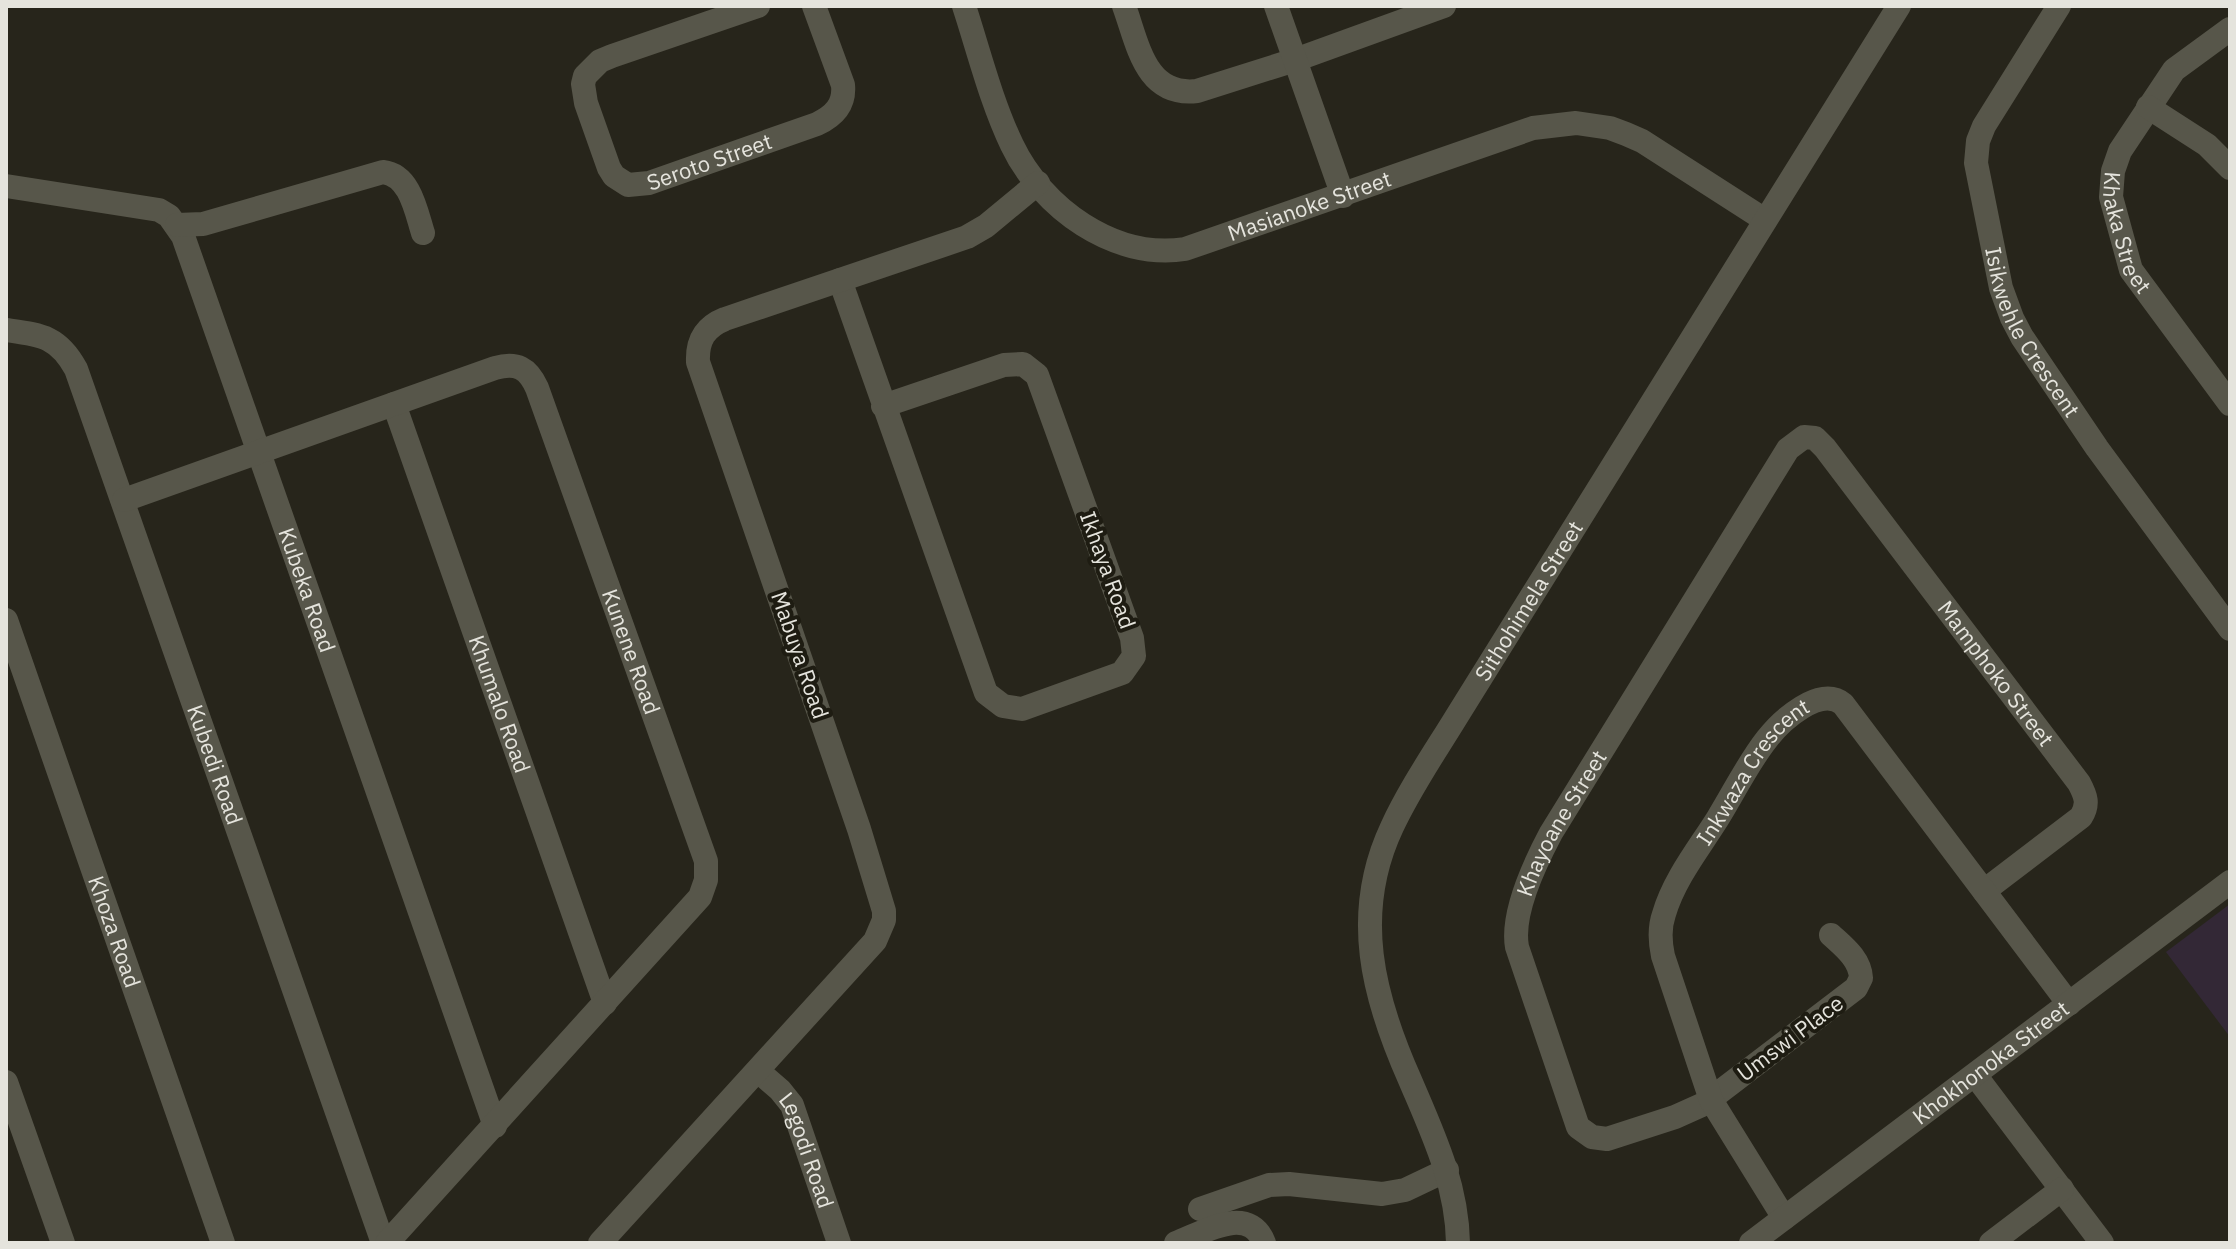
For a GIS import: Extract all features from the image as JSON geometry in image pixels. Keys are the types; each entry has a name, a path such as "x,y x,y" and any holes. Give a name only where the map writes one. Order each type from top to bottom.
{"street":[{"name":"Seroto Street","path":"758,6 612,56 590,69 583,84 586,103 609,168 621,181 628,185 649,183 817,124 835,113 844,95 842,77 814,6"},
{"name":"Masianoke Street","path":"964,6 1012,144 1038,183 1070,215 1099,234 1129,247 1153,251 1185,249 1533,128 1576,123 1610,128 1642,141 1765,220"},
{"path":"1124,6 1150,73 1163,85 1182,93 1295,60 1444,6"},
{"path":"1276,6 1343,196"},
{"name":"Sithohimela Street","path":"1458,1243 1455,1198 1447,1170 1387,1026 1374,978 1368,929 1380,861 1392,828 1416,784 1899,6"},
{"name":"Isikwehle Crescent","path":"2059,6 1990,115 1978,141 1976,163 2001,288 2022,337 2097,448 2230,629"},
{"name":"Khaka Street","path":"2230,29 2174,70 2120,151 2111,179 2111,197 2126,260 2137,280 2230,404"},
{"path":"2148,107 2207,145 2230,168"},
{"path":"6,186 145,206 169,216 177,225 203,224 383,172 396,175 402,181 423,233"},
{"name":"Mabuya Road","path":"600,1243 875,941 884,920 884,911 805,669 698,362 697,350 706,330 715,323 967,237 986,226 1038,183"},
{"name":"Kubeka Road","path":"177,225 495,1126"},
{"name":"Ikhaya Road","path":"840,280 883,406 986,693 1008,709 1022,709 1122,673 1134,656 1132,638 1040,379 1034,371 1023,364 1004,365 883,406"},
{"name":"Kubedi Road","path":"6,330 44,337 67,352 76,369 385,1243"},
{"name":"Kunene Road","path":"124,500 506,365 528,371 537,388 701,846 707,873 700,897 495,1126 385,1243"},
{"name":"Khumalo Road","path":"394,404 605,1003"},
{"name":"Khayoane Street","path":"1711,1100 1675,1117 1607,1139 1584,1132 1572,1113 1520,959 1515,938 1517,924 1539,857 1551,833 1788,449 1800,438 1815,438"},
{"name":"Mamphoko Street","path":"1815,438 2079,783 2084,794 2086,808 2081,817 1984,891"},
{"name":"Khoza Road","path":"6,620 223,1243"},
{"name":"Inkwaza Crescent","path":"1784,1218 1711,1100 1660,941 1663,915 1680,879 1766,740 1790,718 1810,703 1825,698 1839,700 1843,704 2069,1004"},
{"name":"Khokhonoka Street","path":"1751,1243 2230,882"},
{"name":"Umswi Place","path":"1711,1100 1859,983 1861,974 1855,959 1831,935"},
{"name":"Legodi Road","path":"758,1071 792,1105 831,1238"},
{"path":"1975,1075 2102,1243"},
{"path":"6,1082 63,1243"},
{"path":"1200,1209 1269,1185 1289,1184 1355,1193 1394,1192 1447,1170"},
{"path":"1991,1243 2062,1189"},
{"path":"1176,1243 1238,1221 1257,1230 1264,1243"}],"shaded area":[{"path":"2230,904 2230,1037 2166,952"}]}
